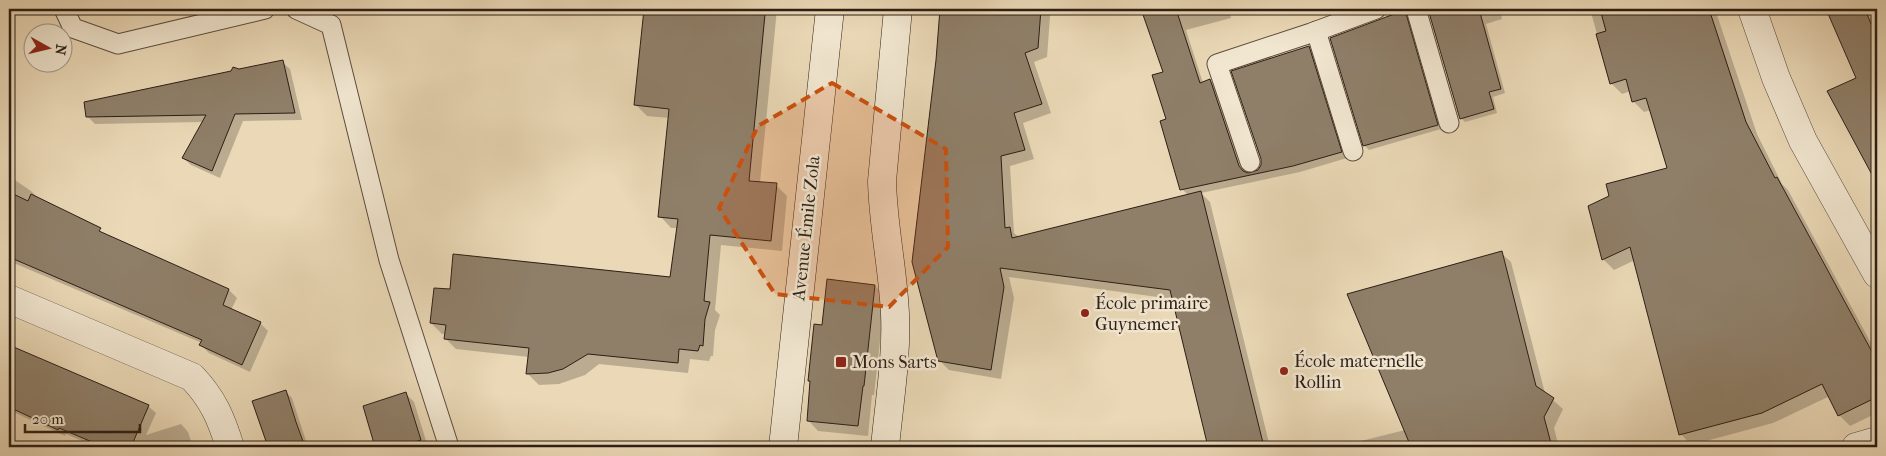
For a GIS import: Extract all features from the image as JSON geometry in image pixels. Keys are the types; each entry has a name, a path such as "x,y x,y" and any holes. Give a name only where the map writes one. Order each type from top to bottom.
{"main road":[{"name":"Avenue Émile Zola","path":"783,447 830,9"},
{"path":"885,447 896,316 882,181 898,9"},
{"path":"1752,9 1776,78 1803,141 1877,274"},
{"path":"9,298 192,377 206,392 216,410 230,447"},
{"path":"1856,447 1877,441"}],"lane":[{"path":"64,9 73,28 118,44 265,9"},
{"path":"296,9 330,24 388,260 449,447"},
{"path":"1250,162 1217,64 1376,9"},
{"path":"1416,9 1449,123"},
{"path":"1316,31 1353,151"}],"highlighted area":[{"path":"832,83 946,149 948,247 889,307 775,294 719,208 758,126"}],"building":[{"path":"644,9 729,9 765,14 749,181 777,183 771,241 710,235 704,301 710,302 705,319 703,346 700,345 698,351 679,349 678,363 588,354 563,369 548,373 526,374 529,348 444,339 446,325 430,323 434,288 450,289 453,254 670,277 678,219 658,217 669,109 634,105"},
{"path":"940,9 1041,9 1038,48 1025,53 1042,104 1014,113 1025,150 1001,156 1005,228 1010,227 1012,238 1201,191 1264,447 1208,447 1170,290 1000,268 1004,287 991,370 938,361 912,262 936,60"},
{"path":"1141,9 1176,9 1200,83 1210,79 1239,166 1243,171 1248,173 1258,170 1261,165 1261,159 1231,71 1309,46 1342,152 1293,166 1180,190 1160,121 1166,119 1152,75 1163,72"},
{"path":"1428,9 1479,9 1501,89 1489,92 1494,109 1460,119"},
{"path":"1600,9 1709,9 1746,122 1877,361 1877,397 1838,416 1822,384 1762,413 1679,435 1630,247 1602,260 1588,206 1609,196 1606,184 1667,168 1646,98 1632,102 1626,79 1610,84 1596,34 1606,31"},
{"path":"1826,9 1865,9 1877,39 1877,184 1827,91 1856,78"},
{"path":"1405,10 1438,125 1363,146 1330,38"},
{"path":"283,60 295,113 235,114 212,171 182,158 206,115 86,117 84,102 231,71 233,67 239,69"},
{"path":"9,192 28,201 31,194 101,228 99,231 229,289 223,305 261,322 242,365 199,345 202,340 9,257"},
{"path":"1502,251 1536,386 1554,398 1544,417 1552,447 1411,447 1347,294"},
{"name":"Mons Sarts","path":"827,279 875,285 858,426 807,421 810,381 808,381 814,324 822,325"},
{"path":"9,345 149,405 131,447 104,447 59,428 58,430 9,407"},
{"path":"286,390 305,447 268,447 252,401"},
{"path":"406,392 421,440 399,447 375,447 363,406"}],"place":[{"name":"École primaire Guynemer","path":"1085,313"},
{"name":"Mons Sarts","path":"841,362"},
{"name":"École maternelle Rollin","path":"1284,371"}]}
